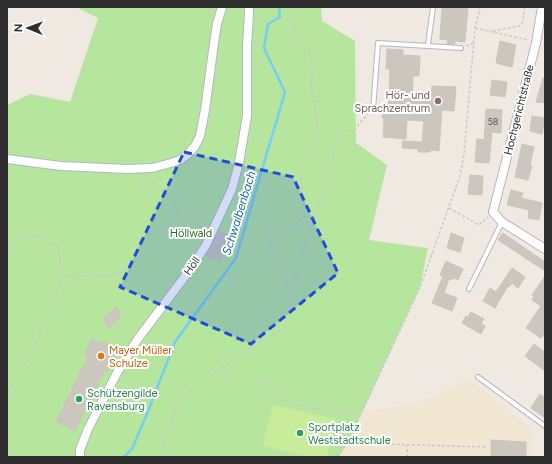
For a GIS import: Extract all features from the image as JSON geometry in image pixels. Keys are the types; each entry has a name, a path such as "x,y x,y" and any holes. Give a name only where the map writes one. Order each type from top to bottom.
{"street":[{"path":"7,159 61,166 127,169 152,168 180,160 195,146 200,136 208,89 212,52 222,7"},
{"name":"Höll","path":"80,457 80,450 88,428 118,371 137,340 205,247 232,189 239,163 247,116 247,47 249,7"},
{"name":"Hochgerichtstraße","path":"493,212 543,11"},
{"path":"493,212 502,222 545,249"}],"lane":[{"path":"428,45 433,7"},
{"path":"373,110 378,43 461,48"},
{"path":"469,289 502,222"},
{"path":"478,377 545,426"}],"path":[{"path":"162,457 162,450 178,400 214,372 284,328 291,306 287,277 271,244 270,231 286,228 305,216 301,174 317,131 315,102 311,88 314,67 308,47 297,43 290,15 290,7"},
{"path":"338,457 362,412 420,287 460,176 464,154 475,28 480,7"},
{"path":"492,32 520,26 522,24 525,7"},
{"path":"475,28 536,43"},
{"path":"290,297 341,131 353,131 373,110"},
{"path":"141,176 161,187 177,208 178,220"},
{"path":"449,208 479,225 493,212"},
{"path":"63,278 75,276 109,275 128,270 143,240 178,220 222,211"},
{"path":"7,242 35,234 58,246 63,278 30,356 7,394"},
{"path":"214,372 232,374 227,382 238,388 255,378 268,381 266,391 278,390 284,401 320,410 362,412"},
{"path":"347,442 487,447"},
{"path":"406,457 407,445"}],"highlighted area":[{"path":"184,152 293,177 338,273 251,344 120,287"}],"shaded area":[{"path":"469,379 532,429 531,457 272,457 341,415 416,404"}],"green space":[{"name":"Höllwald","path":"76,7 321,7 322,21 355,41 356,143 387,165 369,240 428,248 420,287 362,412 347,443 338,457 7,457 7,105 30,94 70,102 98,18"},
{"name":"Sportplatz Weststadtschule","path":"273,405 336,419 327,457 310,457 263,446"}],"building":[{"path":"442,7 468,8 465,42 455,41 455,44 447,44 448,40 440,39"},
{"path":"500,41 516,45 512,67 496,63"},
{"path":"387,49 403,50 403,55 420,56 419,76 413,76 412,99 431,100 432,86 456,87 454,111 442,110 439,151 430,150 430,152 418,152 418,149 402,148 403,141 422,142 424,121 407,120 406,139 383,137 384,118 382,118 383,111 388,111 390,69 386,69"},
{"path":"543,78 545,79 545,103 536,102"},
{"path":"492,80 507,82 505,97 490,95"},
{"path":"486,109 502,110 501,133 492,132 489,163 475,162 477,139 484,140"},
{"path":"532,116 545,118 542,134 530,131"},
{"path":"522,144 534,147 530,165 532,166 528,180 515,177"},
{"path":"470,175 483,176 482,195 468,194"},
{"path":"511,190 523,193 521,198 542,203 539,220 528,218 529,210 507,205"},
{"path":"219,231 232,238 220,262 206,255"},
{"path":"451,233 464,238 460,252 447,248"},
{"path":"503,233 545,262 545,271 498,240"},
{"path":"446,261 463,269 458,280 454,278 452,280 449,279 444,293 457,298 452,311 432,303 443,276 440,275"},
{"path":"512,268 525,277 518,288 512,283 509,287 508,286 495,308 483,301 490,288 496,292"},
{"path":"545,276 545,333 541,338 526,328 541,306 532,300 534,297 532,295"},
{"path":"117,307 121,312 119,314 121,317 109,328 102,320"},
{"path":"471,312 484,319 481,324 485,326 481,334 462,323 466,316 468,317"},
{"name":"Schützengilde Ravensburg","path":"92,339 103,344 105,342 114,347 114,353 117,354 108,371 105,370 75,431 56,422 88,356 84,354"},
{"path":"534,344 545,352 545,371 525,356"},
{"path":"540,394 545,398 545,418 531,408"},
{"path":"491,440 526,442 526,457 491,457"}],"waterway":[{"name":"Schwalbenbach","path":"124,457 132,449 175,342 236,258 285,92 264,48 268,24 280,17 279,7"}],"place":[{"name":"Hör- und Sprachzentrum","path":"438,101"},
{"name":"Mayer Müller Schulze","path":"101,356"},
{"name":"Schützengilde Ravensburg","path":"79,399"},
{"name":"Sportplatz Weststadtschule","path":"300,433"}]}
